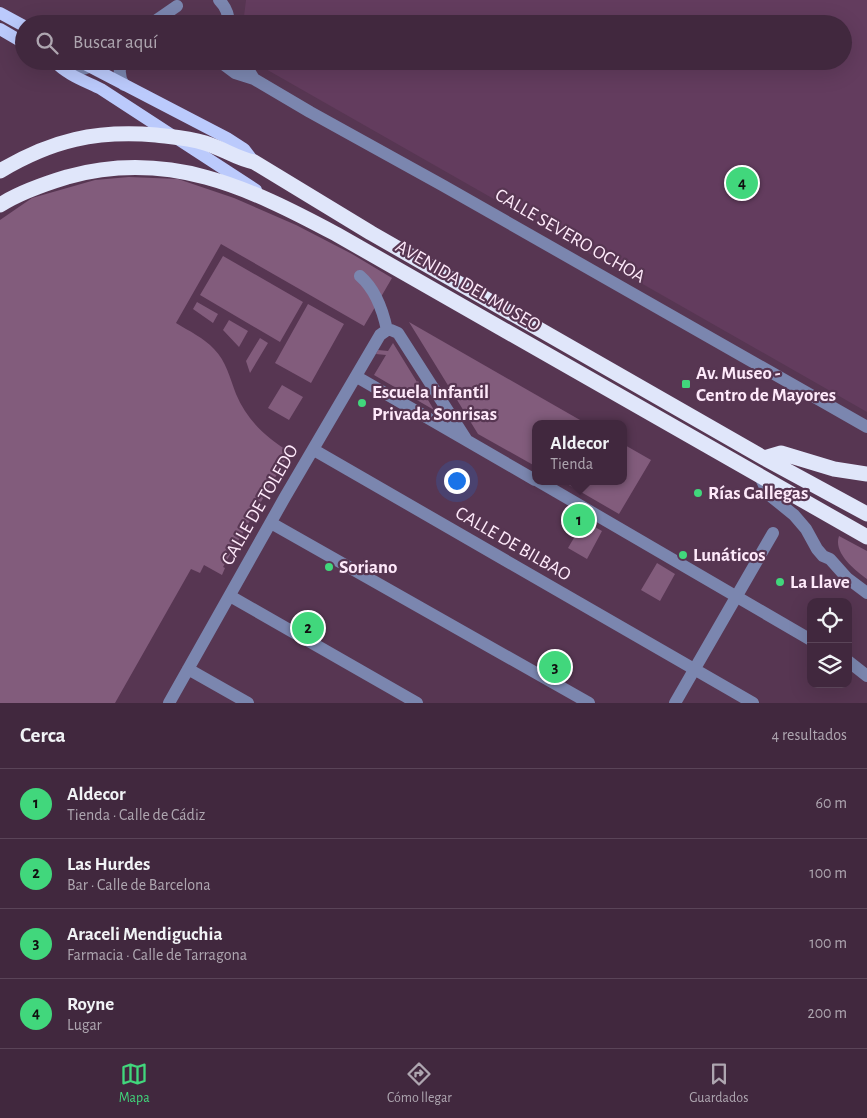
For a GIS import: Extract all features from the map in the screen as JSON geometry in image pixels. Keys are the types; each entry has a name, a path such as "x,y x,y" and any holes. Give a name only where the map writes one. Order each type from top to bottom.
{"highway":[{"path":"0,172 27,156 61,142 86,136 142,134 172,136 205,142 243,160 254,162"},
{"name":"AVENIDA DEL MUSEO","path":"254,162 371,233 764,458 867,514"},
{"path":"0,205 28,191 72,176 102,169 149,167 216,180 280,204"},
{"name":"AVENIDA DEL MUSEO","path":"280,204 482,316 867,537"},
{"path":"764,458 781,453 826,468 867,474"}],"main road":[{"path":"0,13 15,21"},
{"path":"0,30 15,38"},
{"name":"AVENIDA DEL MUSEO","path":"65,70 88,84 101,89 280,204"},
{"name":"AVENIDA DEL MUSEO","path":"100,70 124,85 236,142 254,162"}],"street":[{"path":"220,0 225,5 228,15"},
{"path":"229,15 230,0"},
{"path":"163,15 180,3"},
{"path":"174,15 180,3"},
{"path":"120,70 120,78 124,85"},
{"name":"CALLE SEVERO OCHOA","path":"232,70 254,79 867,427"},
{"name":"CALLE SEVERO OCHOA","path":"248,70 254,79"},
{"path":"360,276 366,281 376,299 387,330 398,333 466,440"},
{"name":"CALLE DE TOLEDO","path":"169,703 380,335 387,330"},
{"path":"357,377 532,479"},
{"name":"CALLE DE BILBAO","path":"314,450 753,703"},
{"path":"760,476 768,494 794,515 806,529 823,556 830,560 847,578 865,592"},
{"path":"543,485 807,638"},
{"path":"272,523 589,703"},
{"path":"675,703 773,533"},
{"path":"230,596 417,703"},
{"path":"852,663 867,666"},
{"path":"852,664 867,676"},
{"path":"188,669 248,703"}],"shaded area":[{"path":"246,0 867,0 867,412 268,70 852,70 852,15 244,15"},
{"path":"129,177 178,179 234,198 296,225 352,254 392,278 364,326 221,244 176,323 201,338 214,349 225,364 236,394 246,412 265,434 290,452 223,567 225,568 222,575 204,565 200,573 191,569 115,703 0,703 0,220 32,198 95,180"},
{"path":"223,256 303,302 280,342 200,295"},
{"path":"197,302 218,314 213,323 193,309"},
{"path":"308,304 344,324 311,383 275,363"},
{"path":"229,320 248,331 239,347 223,330"},
{"path":"409,322 580,420 532,420 532,464 478,434"},
{"path":"260,338 268,343 250,373 246,361"},
{"path":"393,343 427,395 434,410 374,375 386,355 376,354 378,350 388,351"},
{"path":"282,385 303,397 289,420 268,408"},
{"path":"627,446 651,460 619,514 569,485 627,485"},
{"path":"584,521 602,531 587,559 568,548"},
{"path":"839,536 867,551 867,579 851,566 842,555 839,549"},
{"path":"657,563 675,574 660,601 641,590"}],"place":[{"name":"Royne","path":"742,183"},
{"name":"Av. Museo - Centro de Mayores","path":"686,384"},
{"name":"Escuela Infantil Privada Sonrisas","path":"362,403"},
{"name":"Rías Gallegas","path":"698,493"},
{"name":"Aldecor","path":"579,520"},
{"name":"Lunáticos","path":"683,555"},
{"name":"Soriano","path":"329,567"},
{"name":"La Llave","path":"780,582"},
{"name":"Las Hurdes","path":"308,628"},
{"name":"Araceli Mendiguchia","path":"555,667"}]}
